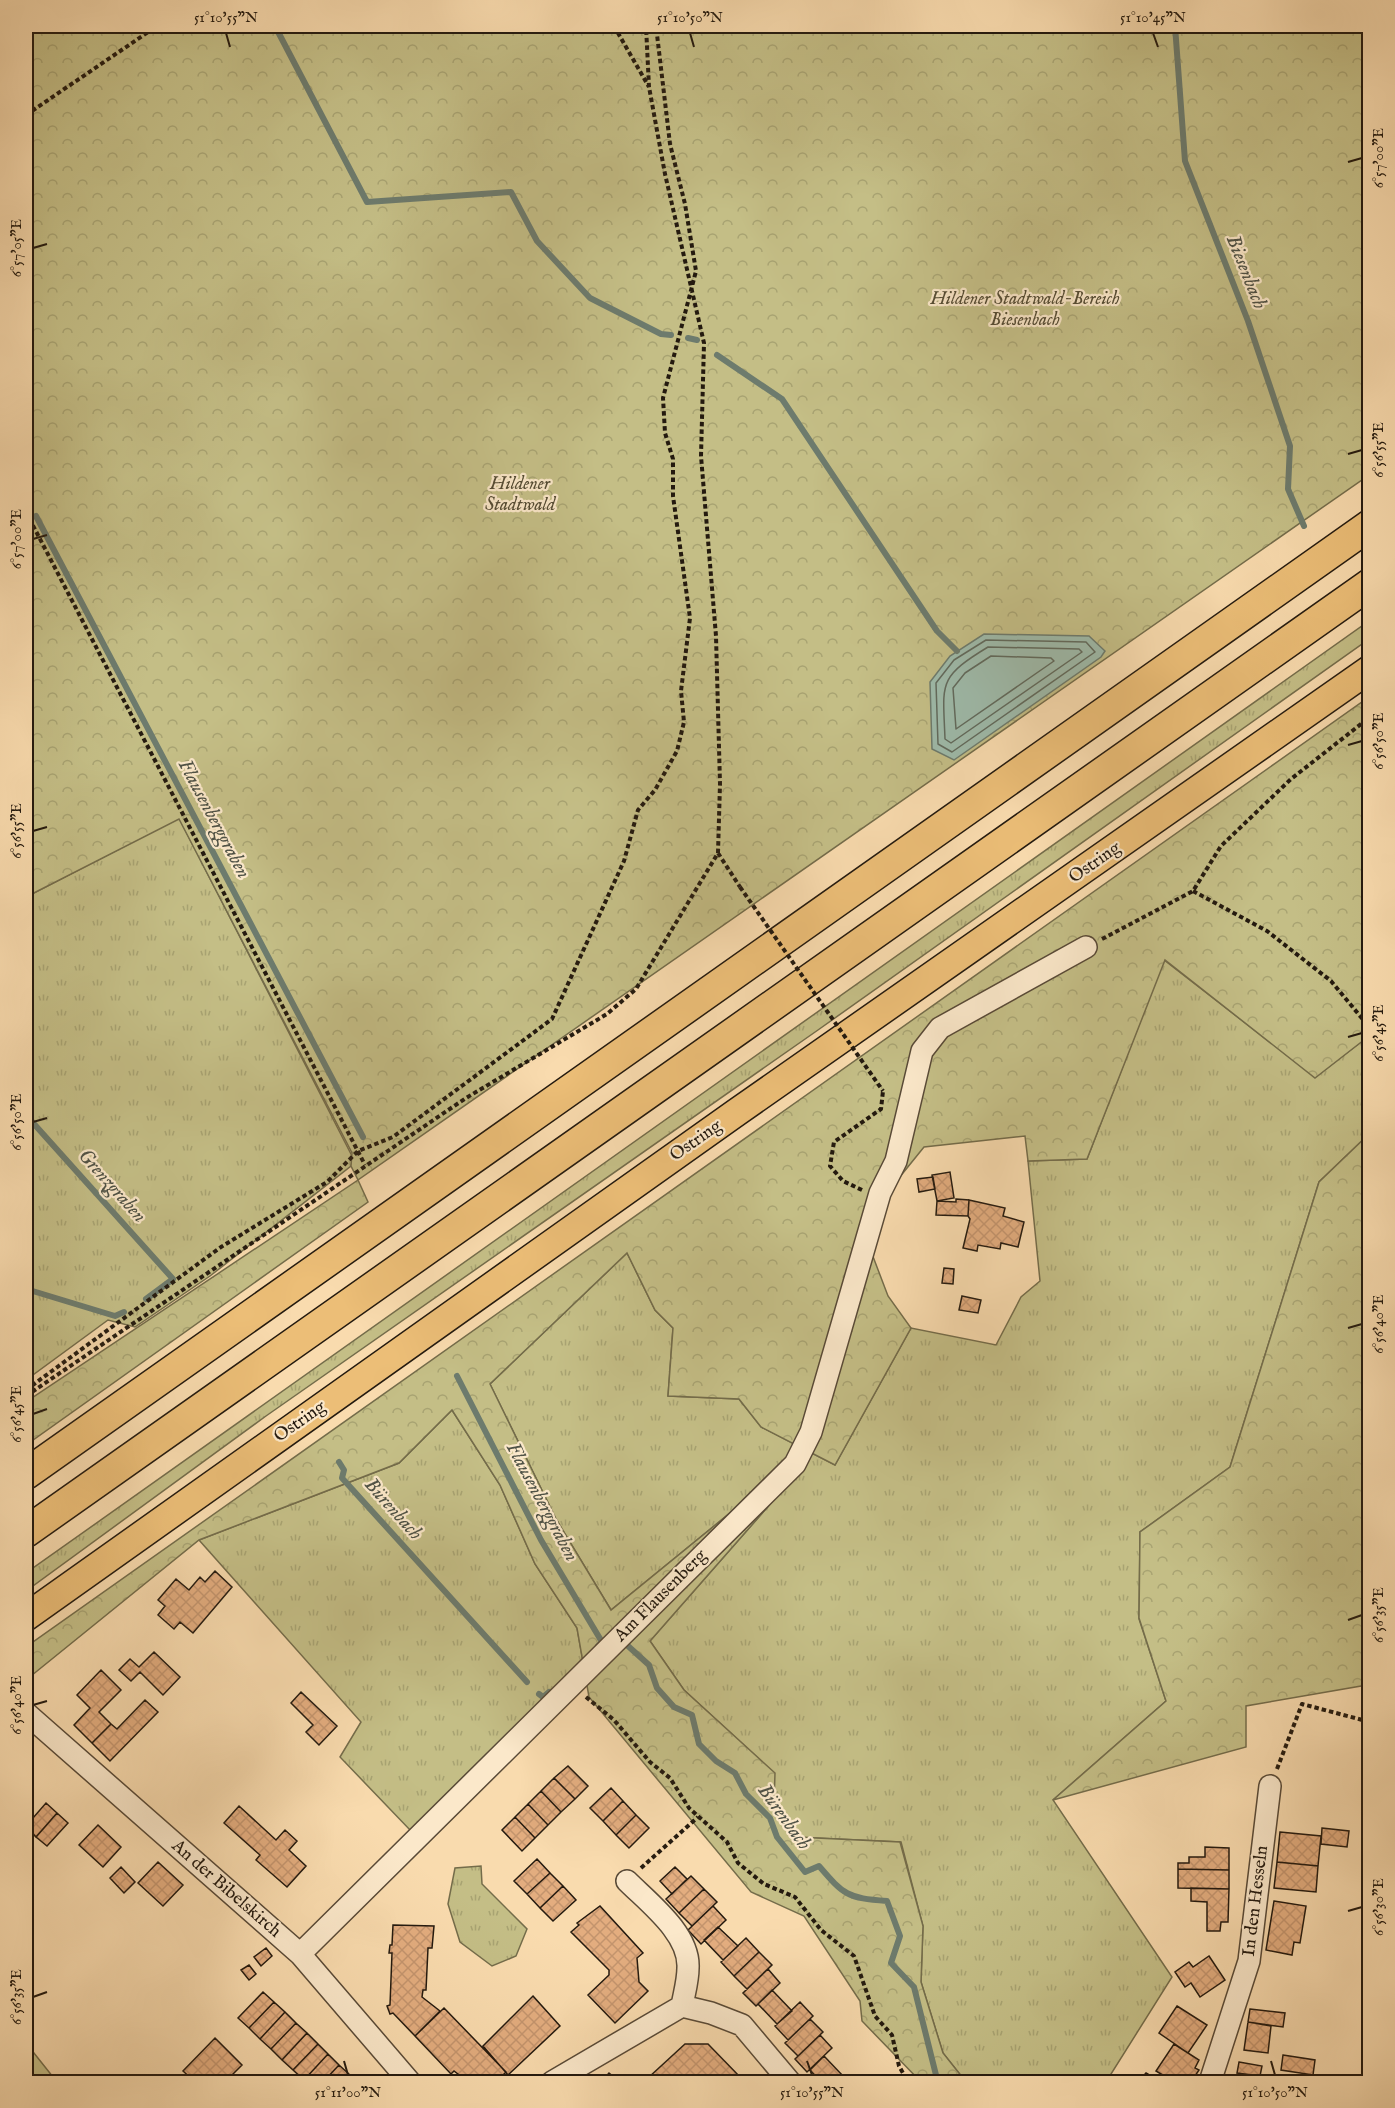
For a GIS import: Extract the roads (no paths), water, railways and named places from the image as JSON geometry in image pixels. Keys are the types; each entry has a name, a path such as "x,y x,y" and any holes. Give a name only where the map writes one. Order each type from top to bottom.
{"highway":[{"path":"26,1474 1370,525"},
{"path":"26,1532 1370,584"}],"main road":[{"name":"Ostring","path":"26,1617 728,1118 1370,669"}],"street":[{"name":"Am Flausenberg","path":"300,1954 795,1464 810,1432 880,1193 896,1161 922,1051 940,1028 1086,947"},
{"name":"An der Bibelskirch","path":"26,1713 300,1954 410,2082"},
{"name":"In den Hesseln","path":"1210,2082 1249,1961 1270,1786"},
{"path":"627,1881 673,1929 682,1946 689,1966 682,2006"},
{"path":"552,2082 682,2006 711,2013 742,2025 790,2082"}],"water":[{"path":"984,634 1089,636 1105,651 1101,657 954,760 932,749 930,682 950,656"}],"waterway":[{"path":"275,26 367,202 511,192 537,241 590,298 661,334 671,335"},
{"name":"Biesenbach","path":"1175,26 1185,161 1248,321 1290,446 1288,489 1304,526"},
{"path":"688,338 697,340"},
{"path":"717,355 782,399 937,631 957,651"},
{"name":"Flausenberggraben","path":"36,516 363,1137"},
{"name":"Grenzgraben","path":"26,1115 173,1279 146,1299"},
{"name":"Bürenbach","path":"26,1289 115,1316 124,1312"},
{"name":"Flausenberggraben","path":"457,1376 541,1540 602,1642 598,1646"},
{"name":"Bürenbach","path":"339,1462 344,1470 342,1478 527,1682"},
{"name":"Bürenbach","path":"628,1646 649,1665 657,1688 674,1707 692,1715 699,1744 716,1761 735,1773 746,1794 770,1818 777,1837 805,1872 819,1866 847,1893 887,1901 900,1936 891,1963 914,1987 937,2079"},
{"name":"Bürenbach","path":"539,1694 543,1697 549,1692"},
{"name":"Biesenbach","path":"1363,2082 1370,2062"},
{"path":"26,2073 36,2082"}],"park label":[{"name":"Hildener Stadtwald-Bereich Biesenbach","path":"1025,309"},
{"name":"Hildener Stadtwald","path":"520,494"}]}
